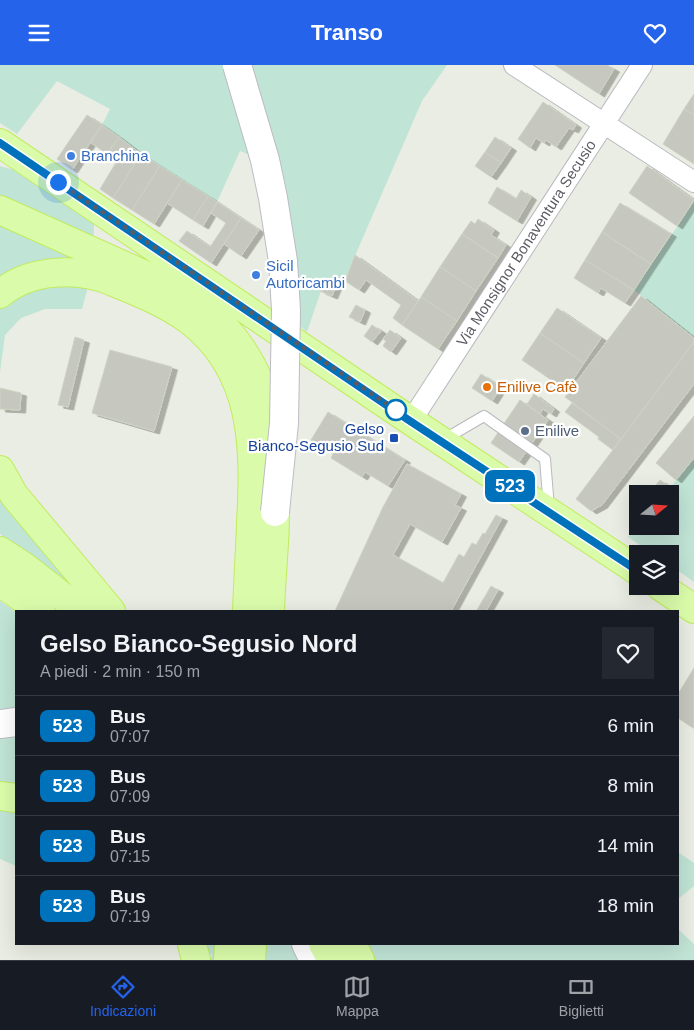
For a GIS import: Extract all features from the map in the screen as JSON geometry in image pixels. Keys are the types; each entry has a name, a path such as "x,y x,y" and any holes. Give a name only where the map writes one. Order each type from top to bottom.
{"main road":[{"path":"237,65 273,198 283,261 286,310 284,423 275,512 270,610"},
{"path":"0,143 410,421 629,565"},
{"path":"0,157 26,161"},
{"path":"0,210 183,292 222,323 253,367 262,391 270,421 275,512"},
{"path":"0,294 7,288 31,277 55,273 79,273 105,279 172,309 205,334 223,355 243,397 251,434 253,484 247,610"},
{"path":"0,470 7,487 110,610"},
{"path":"0,551 26,568 80,610"},
{"path":"0,582 40,610"},
{"path":"673,595 694,609"},
{"path":"0,796 15,799"},
{"path":"192,945 196,960"},
{"path":"228,960 229,945"},
{"path":"251,960 252,945"},
{"path":"306,945 314,960"},
{"path":"324,945 332,960"},
{"path":"352,945 360,960"}],"street":[{"path":"514,65 694,182"},
{"name":"Via Monsignor Bonaventura Secusio","path":"410,421 642,65"}],"lane":[{"path":"443,441 484,416 545,459 549,512"}],"green space":[{"path":"0,65 447,65 422,101 342,286 325,279 307,332 278,308 275,165 240,151 217,202 141,154 102,125 110,109 57,81 17,134 0,123"},
{"path":"0,166 18,171 94,221 93,268 82,309 45,309 21,318 5,335 0,372"},
{"path":"694,202 694,338 634,290"},
{"path":"694,458 694,582 679,571 679,545 640,545 628,537 630,535 679,535 679,485 672,485"},
{"path":"0,493 89,602 0,534"},
{"path":"0,601 15,611 15,866 0,859"},
{"path":"679,853 694,863 694,886 679,898"},
{"path":"679,930 694,944 694,960 210,960 212,955 188,945 679,945"}],"building":[{"path":"555,65 607,65 614,69 599,94"},
{"path":"694,94 694,115 684,109"},
{"path":"543,102 576,125 573,130 569,128 556,147 546,140 544,143 536,138 530,148 518,139"},
{"path":"684,109 694,115 694,164 663,144"},
{"path":"87,115 102,125 72,170 57,159"},
{"path":"102,125 119,137 107,154 90,142"},
{"path":"119,137 141,154 113,198 100,189 120,156 110,149"},
{"path":"495,137 511,148 501,163 485,152"},
{"path":"485,152 501,163 491,177 475,166"},
{"path":"141,154 160,166 132,210 113,198"},
{"path":"160,166 182,180 154,224 132,210"},
{"path":"647,166 694,200 677,226 629,193"},
{"path":"182,180 208,196 193,220 167,203"},
{"path":"497,187 516,199 521,190 531,197 517,221 488,203"},
{"path":"208,196 217,202 203,226 193,220"},
{"path":"217,202 241,218 211,263 179,241 187,231 210,247 226,223 211,213"},
{"path":"620,203 671,234 651,264 602,232"},
{"path":"241,218 259,230 241,256 224,244"},
{"path":"478,219 494,230 491,235 506,245 498,258 462,234 471,221 475,224"},
{"path":"602,232 651,264 634,290 585,260"},
{"path":"462,234 498,258 476,291 440,267"},
{"path":"355,255 418,301 402,325 393,318 401,305 366,280 359,290 345,281"},
{"path":"585,260 634,290 625,303 601,288 598,293 574,278"},
{"path":"440,267 476,291 457,321 421,297"},
{"path":"325,279 337,284 332,296 320,291"},
{"path":"641,296 694,338 694,342 621,439 565,397"},
{"path":"421,297 457,321 438,349 402,325"},
{"path":"356,305 365,310 360,322 349,317"},
{"path":"557,308 601,338 584,363 540,333"},
{"path":"372,325 381,331 372,342 364,336"},
{"path":"390,330 401,338 391,352 383,346 386,341 383,339"},
{"path":"540,333 584,363 566,390 522,360"},
{"path":"75,337 84,340 68,407 58,405"},
{"path":"694,342 694,384 602,505 591,511 576,499"},
{"path":"110,350 172,367 154,431 92,413"},
{"name":"Enilive Cafè","path":"481,374 501,387 492,401 472,388"},
{"path":"0,388 21,393 20,410 0,409"},
{"path":"534,394 554,409 551,414 543,409 540,414 527,404"},
{"path":"520,400 548,420 519,462 491,443"},
{"path":"572,403 621,439 613,450 598,439 599,437 565,412"},
{"path":"328,412 405,460 388,486 365,472 362,477 331,458 333,454 311,440"},
{"path":"694,416 694,458 676,480 656,463"},
{"path":"407,464 461,494 455,505 461,508 442,542 410,524 393,555 443,583 459,554 464,557 472,543 476,545 496,515 502,518 452,610 335,610 383,507"},
{"path":"660,480 667,485 656,485"},
{"path":"491,586 498,590 487,610 477,610"},
{"path":"694,668 693,728 679,719 679,692"}],"bus line":[{"name":"523","path":"0,143 279,330 410,421 629,565"}],"place":[{"name":"Branchina","path":"71,156"},
{"name":"Sicil Autoricambi","path":"256,275"},
{"name":"Enilive Cafè","path":"487,387"},
{"name":"Enilive","path":"525,431"},
{"name":"Gelso Bianco-Segusio Sud","path":"394,438"}],"route":[{"path":"58,182 396,410"}]}
